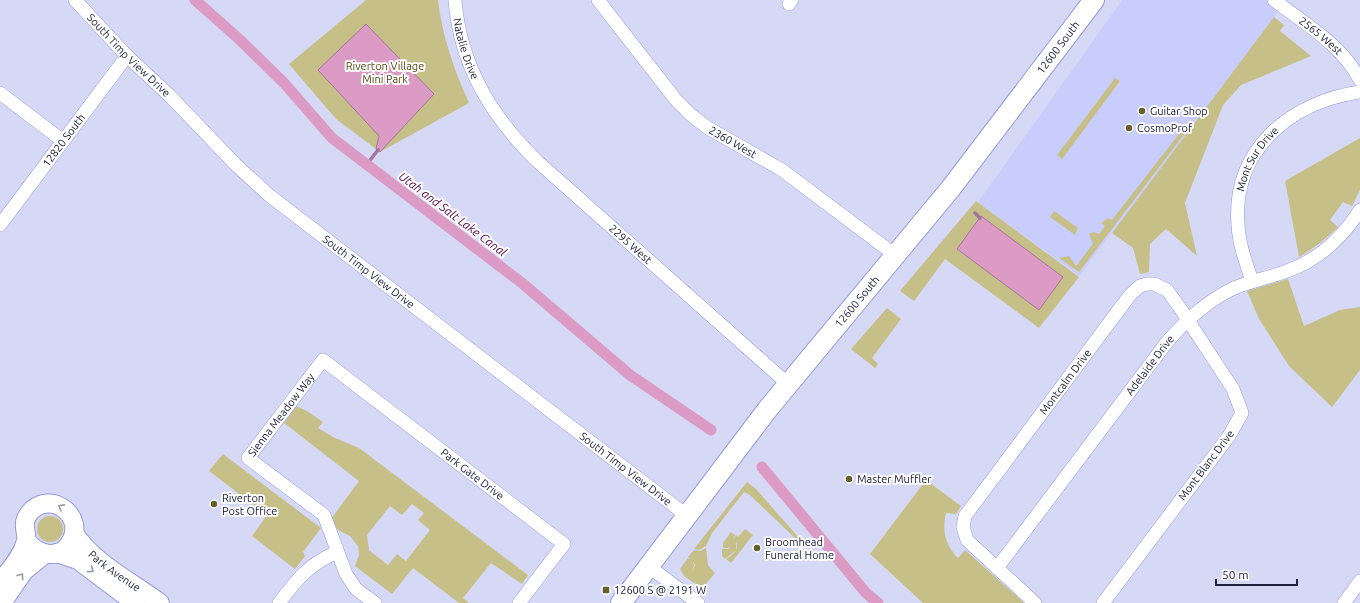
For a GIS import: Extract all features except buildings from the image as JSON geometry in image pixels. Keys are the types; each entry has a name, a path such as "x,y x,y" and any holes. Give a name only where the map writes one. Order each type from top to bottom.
{"main road":[{"name":"12600 South","path":"621,603 686,515 788,384 951,188 1094,0"}],"street":[{"name":"South Timp View Drive","path":"75,0 127,56 170,96 236,165 270,196 686,515"},
{"name":"Natalie Drive","path":"455,0 459,33 483,96"},
{"name":"2360 West","path":"598,0 676,100 691,116 708,128 782,170 895,255"},
{"name":"2565 West","path":"1274,0 1338,50 1353,68 1360,80"},
{"name":"12820 South","path":"0,225 127,56"},
{"name":"Mont Sur Drive","path":"1252,281 1240,238 1238,224 1240,196 1248,169 1254,157 1270,134 1292,115 1317,102 1360,92"},
{"path":"0,93 63,141"},
{"name":"2295 West","path":"483,96 507,130 537,161 788,384"},
{"name":"Adelaide Drive","path":"997,568 1166,342 1187,319 1215,298 1252,281 1288,271 1307,263 1325,251 1356,225 1360,210"},
{"name":"Montcalm Drive","path":"997,568 972,546 964,532 964,522 967,512 1135,290 1147,284 1161,287 1171,296 1187,319"},
{"name":"Mont Blanc Drive","path":"1109,601 1229,436 1242,413 1233,389 1187,319"},
{"name":"Sienna Meadow Way","path":"323,360 248,458 324,515 346,574 356,589 375,603"},
{"name":"Park Gate Drive","path":"323,360 564,544 519,603"},
{"name":"Park Avenue","path":"135,603 78,560 34,549 26,540 24,530 27,517 32,510 44,504 55,504 67,510 73,521 74,533 81,544 94,556 160,603"},
{"path":"2,603 24,571 51,553 68,546 74,533"},
{"name":"Park Avenue","path":"0,583 21,554 26,540"},
{"path":"279,603 298,577 318,560 337,552"},
{"path":"648,566 698,603"},
{"path":"997,568 1035,603"},
{"path":"1344,603 1360,581"}],"shaded area":[{"path":"1122,0 1287,0 1079,276 978,202"},
{"path":"366,24 434,94 380,152 376,149 379,136 318,70"},
{"path":"981,216 1063,277 1039,310 957,249"}],"green space":[{"name":"Riverton Village Mini Park","path":"366,0 438,0 442,26 449,52 469,103 380,152 336,119 289,64"},
{"path":"1274,17 1284,25 1280,31 1311,56 1241,85 1223,105 1185,203 1197,256 1166,229 1150,244 1149,272 1140,274 1133,248 1112,233"},
{"path":"1115,78 1120,81 1062,159 1057,155"},
{"path":"1182,130 1186,132 1079,272 1059,258 1069,256 1076,266 1093,244 1089,234 1093,232 1099,234 1105,226 1101,223 1108,218 1112,220"},
{"path":"1360,138 1360,190 1352,206 1343,202 1330,220 1338,227 1319,244 1299,257 1285,181"},
{"path":"976,201 1079,277 1039,328 945,259 914,301 900,291"},
{"path":"1054,211 1078,228 1075,235 1050,217"},
{"path":"1288,279 1304,326 1340,310 1360,307 1360,370 1332,407 1289,366 1259,319 1247,291"},
{"path":"887,308 901,319 872,358 878,364 875,368 851,349"},
{"path":"296,406 307,411 323,422 318,428 335,438 359,448 528,575 522,584 491,563 463,598 469,603 459,603 413,568 392,594 355,566 359,555 358,546 350,536 338,530 331,519 359,481 284,423","holes":["412,504 424,513 418,520 430,530 406,561 397,554 388,565 369,550 367,535 390,506 402,515"]},
{"path":"223,454 321,528 303,552 305,556 295,569 252,536 267,515 209,471"},
{"path":"926,480 961,506 956,514 946,513 944,525 945,536 955,555 958,558 965,550 1024,603 923,603 870,554"},
{"path":"747,482 756,489 799,538 797,540 750,495 744,492 712,533 706,546 699,550 694,549"},
{"path":"50,516 59,520 63,529 59,538 50,542 41,538 37,529 41,520"},
{"path":"745,529 753,535 731,563 726,559 736,550 725,559 722,556 722,549 728,549 732,545 728,548 723,548 723,543 731,532 735,535 733,540 736,535 738,537"},
{"path":"706,548 708,565 715,573 702,589 695,584 696,582 694,583 684,576 680,569 688,558 693,560 688,557 694,550 700,551"}],"waterway":[{"name":"Utah and Salt Lake Canal","path":"195,0 239,39 284,83 332,138 522,283 630,375 711,430"},
{"path":"367,164 378,150"},
{"path":"975,213 980,218"},
{"name":"Utah and Salt Lake Canal","path":"762,467 866,593 878,603"}],"place":[{"name":"Guitar Shop","path":"1142,111"},
{"name":"CosmoProf","path":"1129,128"},
{"name":"Master Muffler","path":"849,479"},
{"name":"Riverton Post Office","path":"214,504"},
{"name":"Broomhead Funeral Home","path":"757,548"},
{"name":"12600 S @ 2191 W","path":"606,590"}]}
